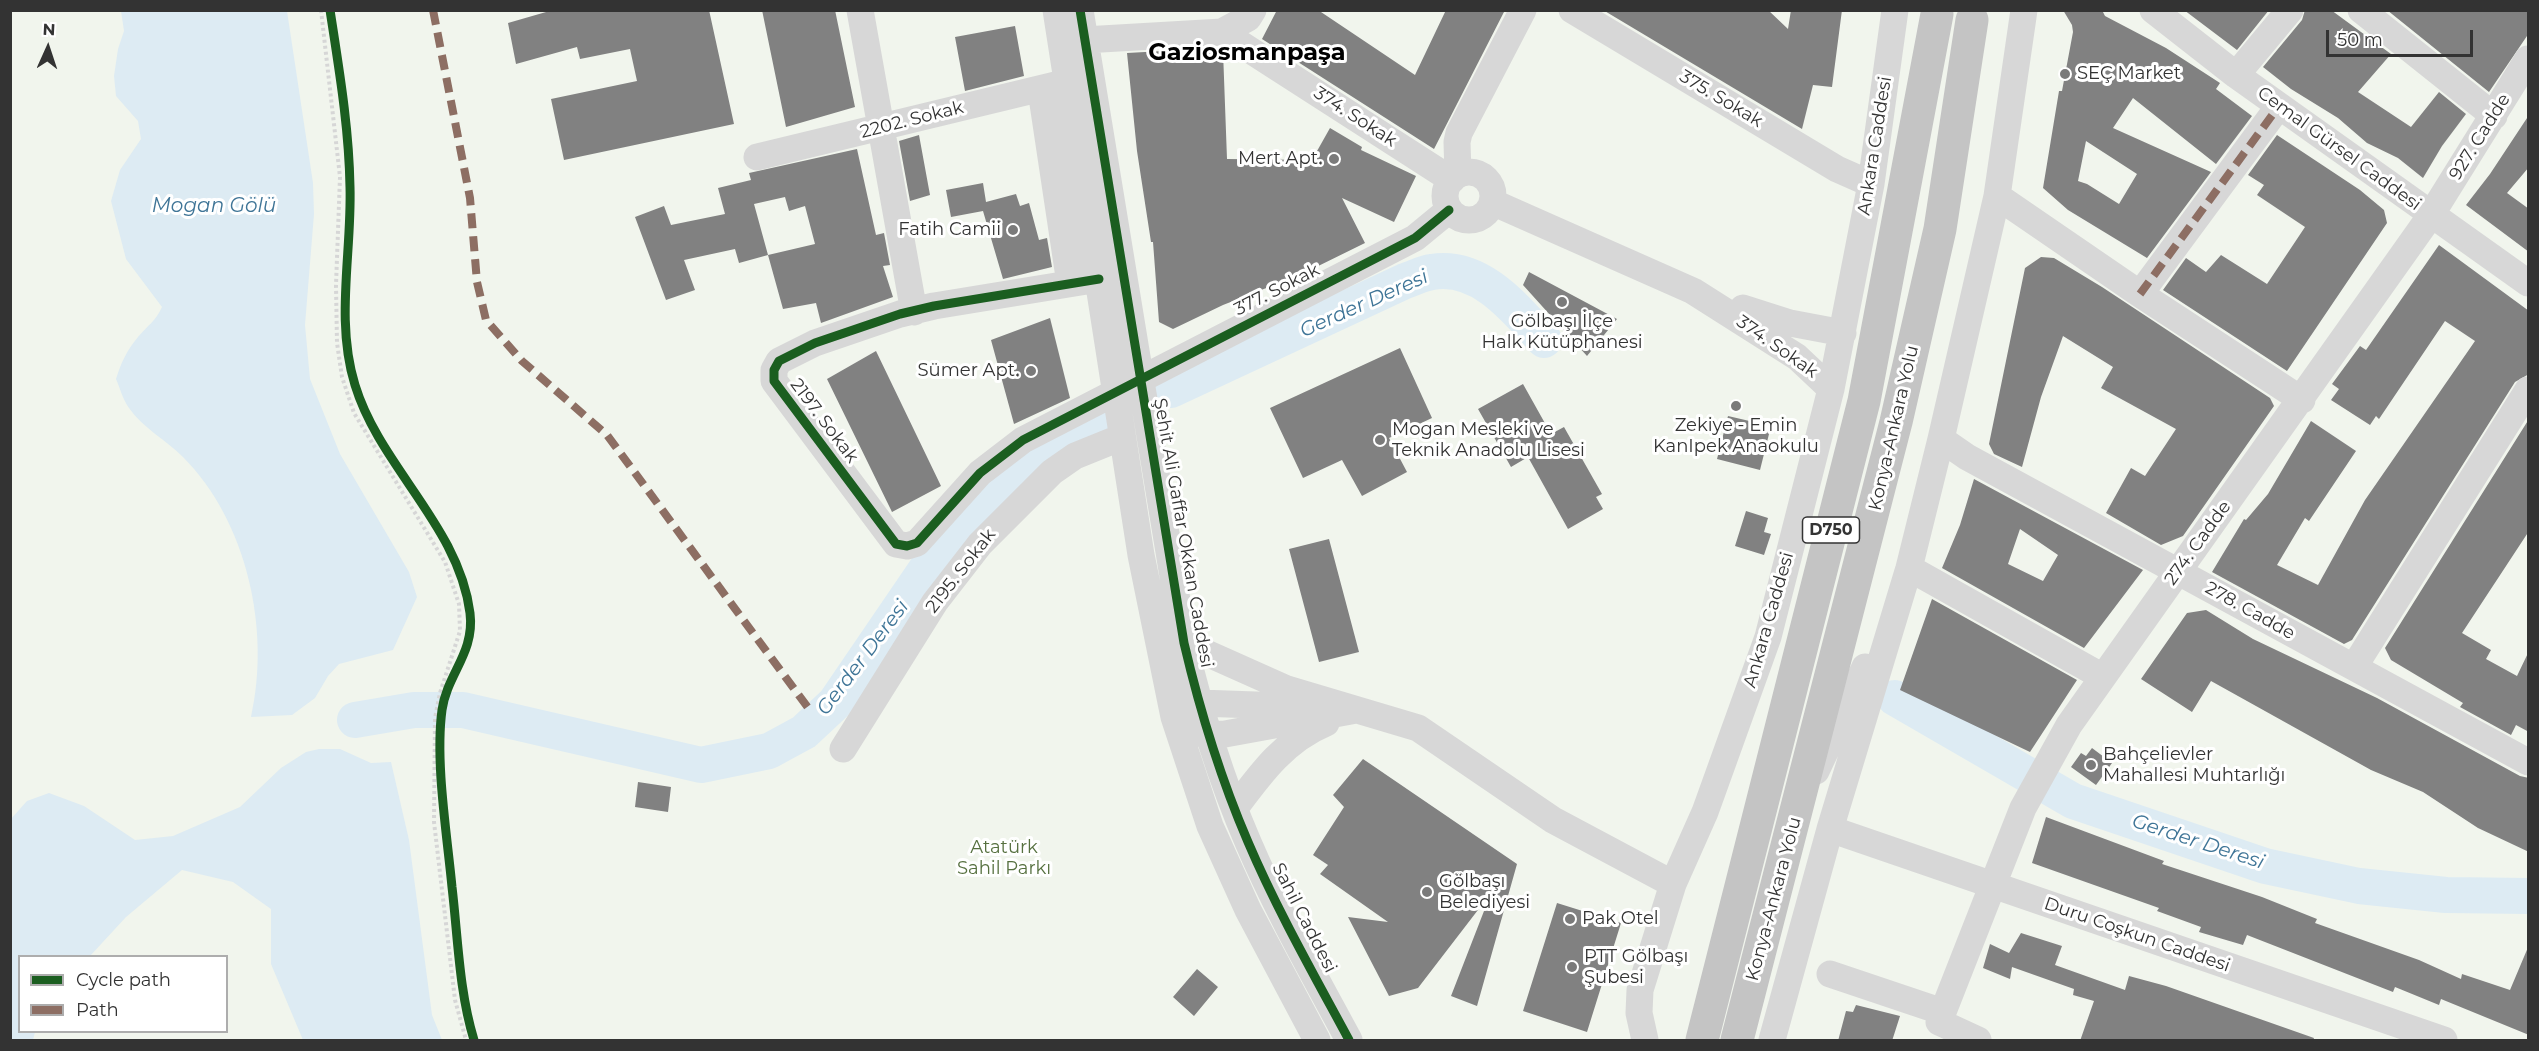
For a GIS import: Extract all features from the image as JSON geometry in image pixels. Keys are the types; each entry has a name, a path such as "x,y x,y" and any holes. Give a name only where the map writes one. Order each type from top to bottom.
{"highway":[{"name":"D750","path":"1702,1041 1864,401 1937,14"},
{"name":"Konya-Ankara Yolu","path":"1737,1041 1877,501 1940,229 1972,20"}],"street":[{"path":"860,10 914,312"},
{"name":"Şehit Ali Gaffar Okkan Caddesi","path":"1056,10 1141,555 1184,702 1210,826 1248,910 1317,1041"},
{"name":"Şehit Ali Gaffar Okkan Caddesi","path":"1080,10 1184,643 1184,702 1208,735 1235,808"},
{"path":"1084,40 1222,32 1248,18 1253,10"},
{"path":"1455,178 1473,173 1487,180 1493,194 1489,210 1477,219 1461,219 1449,210 1445,193 1455,178 1456,142 1459,133 1523,10"},
{"name":"375. Sokak","path":"1572,10 1837,169 1871,184"},
{"name":"Ankara Caddesi","path":"1644,1041 1639,1013 1640,990 1673,884 1705,812 1768,636 1831,389 1871,184 1895,10"},
{"name":"Cemal Gürsel Caddesi","path":"2152,10 2236,75 2529,283"},
{"path":"2236,75 2290,10"},
{"path":"2361,10 2494,116"},
{"path":"1772,1041 1830,830 1906,577 1941,439 1997,196 2024,11"},
{"name":"374. Sokak","path":"1222,32 1455,178"},
{"name":"927. Cadde","path":"2431,215 2529,59"},
{"name":"2202. Sokak","path":"757,157 1067,82"},
{"path":"1042,97 1058,104 1083,273 1069,277 1059,209 1042,97"},
{"path":"2140,294 2279,106"},
{"path":"1997,196 2140,294 2302,400"},
{"name":"374. Sokak","path":"1492,202 1693,291 1797,357 1831,389"},
{"name":"377. Sokak","path":"1116,392 1415,238 1449,210"},
{"name":"274. Cadde","path":"1943,1012 2022,808 2069,725 2177,571 2302,400 2431,215"},
{"name":"2197. Sokak","path":"1099,279 934,306 815,343 779,361 774,370 774,381 896,544 907,546 917,543 980,473 1023,440 1116,392"},
{"path":"1693,291 1782,321 1843,333"},
{"path":"2354,667 2529,390"},
{"name":"2195. Sokak","path":"843,749 935,602 985,538 1053,472 1075,456 1122,436"},
{"name":"278. Cadde","path":"1941,439 1967,457 2529,762"},
{"path":"1796,812 1906,577"},
{"path":"1906,577 2103,677"},
{"path":"1184,643 1267,681 1397,720 1435,738 1553,820 1673,884"},
{"path":"1184,702 1358,709"},
{"path":"1208,735 1225,734 1358,709"},
{"path":"1235,808 1259,775 1294,741 1310,730 1358,709"},
{"name":"Sahil Caddesi","path":"1235,808 1269,888 1349,1041"},
{"name":"Duru Coşkun Caddesi","path":"1830,830 2444,1041"},
{"path":"1830,974 1943,1012 1939,1023 1978,1041"}],"path":[{"path":"321,10 340,177 336,285 337,343 342,377 354,413 445,562 459,604 460,631 438,718 434,822 455,1000 466,1041"},
{"path":"330,10 338,64"},
{"path":"349,156 346,338 354,384 375,432 435,526 460,573"},
{"path":"463,583 470,612"},
{"path":"443,694 458,670"},
{"path":"438,718 444,812"},
{"path":"450,867 465,1005 474,1041"}],"green space":[{"name":"Atatürk Sahil Parkı","path":"10,11 2528,11 2528,1040 11,1040"}],"water":[{"name":"Mogan Gölü","path":"121,11 287,11 313,183 314,214 305,325 310,379 340,454 409,572 417,597 393,650 339,664 328,676 315,698 292,715 251,717 258,649 249,578 238,544 223,512 205,483 183,457 148,428 129,408 116,379 131,347 162,307 126,259 111,201 120,170 141,139 138,121 116,96 114,76 118,49 124,31"},
{"path":"319,749 340,749 371,763 391,762 409,840 432,1015 442,1040 303,1040 271,964 271,909 233,882 182,870 126,917 91,955 18,955 18,1033 35,1033 33,1040 11,1040 11,819 27,801 49,793 84,806 135,840 173,836 240,807 281,768 306,752"}],"building":[{"path":"553,10 709,10 734,124 564,160 551,99 637,81 630,49 580,59 577,47 516,64 508,23"},
{"path":"762,10 835,10 855,107 786,127"},
{"path":"1277,10 1318,10 1415,75 1446,10 1505,10 1434,149 1262,39"},
{"path":"1603,10 1768,10 1788,29 1791,10 1842,10 1832,87 1813,85 1802,129"},
{"path":"2063,10 2102,10 2105,16 2166,48 2220,83 2216,89 2252,116 2216,164 2133,98 2113,128 2211,172 2147,258 2068,210 2043,188 2059,91 2062,91 2073,32 2072,25","holes":["2086,141 2137,174 2119,204 2078,181"]},
{"path":"2184,10 2269,10 2237,50"},
{"path":"2305,10 2331,10 2391,54 2358,92 2411,127 2439,92 2466,114 2442,146 2423,178 2398,158 2367,143 2338,118 2291,89 2263,67 2302,20"},
{"path":"2387,10 2529,10 2529,33 2489,92"},
{"path":"1015,26 1024,76 965,91 955,37"},
{"path":"1218,48 1223,51 1227,159 1312,160 1330,128 1362,147 1361,150 1416,176 1394,222 1342,198 1365,243 1302,274 1223,305 1173,329 1159,322 1153,242 1151,242 1137,151 1127,53"},
{"path":"2529,115 2529,167 2507,193 2529,209 2529,252 2466,205 2490,174"},
{"path":"919,135 930,195 910,201 899,141"},
{"path":"2277,135 2360,190 2384,210 2387,223 2287,371 2163,290 2186,258 2206,272 2221,255 2267,284 2305,227 2257,195 2264,185 2248,175"},
{"path":"857,149 876,235 884,233 890,265 883,266 893,297 821,323 816,303 783,309 768,255 739,263 735,249 684,260 695,290 666,300 635,217 664,206 671,225 725,214 718,188 751,180 749,173","holes":["785,197 789,211 805,206 815,244 768,255 754,204"]},
{"name":"Fatih Camii","path":"983,183 986,202 1016,194 1020,206 1029,203 1039,240 1047,238 1052,267 1003,279 983,211 951,217 946,190"},
{"path":"2439,245 2529,311 2529,374 2515,382 2352,640 2344,644 2212,572 2244,519 2246,520 2268,494 2311,421 2356,451 2309,521 2305,518 2277,565 2318,585 2365,500 2475,341 2445,321 2379,419 2376,416 2370,425 2331,400 2339,389 2332,384 2360,346 2366,350"},
{"path":"2041,257 2054,258 2102,287 2270,398 2274,406 2183,536 2161,545 2106,513 2131,468 2145,476 2176,429 2101,388 2113,367 2063,336 2041,397 2022,467 1994,454 1989,444 2025,268"},
{"name":"Gölbaşı İlçe Halk Kütüphanesi","path":"1529,272 1617,319 1587,356 1523,285"},
{"name":"Sümer Apt.","path":"1050,318 1070,398 1014,424 991,340"},
{"path":"1400,348 1432,418 1389,438 1407,472 1362,496 1342,460 1303,478 1270,408"},
{"path":"876,351 941,486 892,512 827,379"},
{"path":"1523,384 1551,434 1564,427 1602,494 1596,497 1603,509 1568,529 1528,457 1511,467 1478,409"},
{"path":"1728,416 1771,426 1760,470 1717,459"},
{"path":"2529,419 2529,531 2462,633 2491,650 2486,659 2517,676 2529,651 2529,732 2516,725 2511,735 2460,707 2463,703 2391,660 2385,648"},
{"path":"1974,479 2143,570 2084,648 1942,568 1960,525","holes":["2020,529 2058,555 2043,581 2008,564"]},
{"path":"1746,511 1768,518 1764,532 1771,534 1764,555 1735,546"},
{"path":"1329,539 1359,652 1319,662 1289,549"},
{"path":"1932,599 2077,680 2030,752 1900,690"},
{"path":"2206,610 2253,639 2377,698 2520,776 2529,778 2529,852 2478,828 2423,792 2371,770 2211,681 2192,712 2141,679 2187,613"},
{"name":"Bahçelievler Mahallesi Muhtarlığı","path":"2092,748 2112,763 2096,785 2071,767 2081,753 2086,756"},
{"name":"Gölbaşı Belediyesi","path":"1363,759 1517,864 1477,1006 1451,996 1491,893 1418,988 1389,996 1348,917 1388,922 1320,874 1328,865 1313,855 1344,807 1333,795"},
{"path":"638,782 671,787 668,812 635,807"},
{"path":"2046,817 2164,861 2162,864 2262,897 2317,919 2315,923 2419,960 2461,979 2462,974 2510,990 2529,945 2529,1035 2441,999 2439,1005 2395,987 2393,992 2247,935 2243,945 2199,932 2201,927 2157,911 2159,908 2032,863"},
{"name":"PTT Gölbaşı Şubesi","path":"1557,903 1621,923 1587,1032 1523,1011"},
{"path":"2021,933 2062,946 2055,965 2125,990 2129,976 2166,986 2314,1038 2313,1041 2080,1041 2094,1001 2073,995 2074,989 2012,967 2010,979 1983,968 1990,944 2009,953"},
{"path":"1197,969 1218,987 1194,1016 1173,997"},
{"path":"1856,1005 1900,1016 1892,1041 1838,1041 1846,1011 1853,1012"}],"waterway":[{"name":"Gerder Deresi","path":"1171,390 1405,281 1432,272 1449,271 1481,282 1508,302 1544,340"},
{"name":"Gerder Deresi","path":"355,720 414,710 463,710 701,765 769,751 804,732 835,703 953,530 985,496 1038,454 1099,421"},
{"name":"Gerder Deresi","path":"1895,698 2073,801 2265,866 2359,886 2446,895 2528,896"}],"marked path":[{"path":"433,10 470,198 477,282 486,320 522,361 607,435 809,709"},
{"path":"2140,294 2279,106"}],"cycle path":[{"path":"330,10 348,142 350,212 345,311 349,361 355,385 367,415 382,443 451,552 463,582 470,613 465,652 449,685 442,710 440,752 460,964 465,1003 474,1040"},
{"path":"1080,10 1190,668 1220,768 1248,842 1283,917 1349,1040"},
{"path":"1099,279 934,306 900,314 815,343 779,361 774,370 774,381 896,544 907,546 917,543 980,473 1023,440 1415,238 1449,210"}],"place":[{"name":"SEÇ Market","path":"2065,74"},
{"name":"Mert Apt.","path":"1334,159"},
{"name":"Fatih Camii","path":"1013,230"},
{"name":"Gölbaşı İlçe Halk Kütüphanesi","path":"1562,302"},
{"name":"Sümer Apt.","path":"1031,371"},
{"name":"Zekiye - Emin KanIpek Anaokulu","path":"1736,406"},
{"name":"Mogan Mesleki ve Teknik Anadolu Lisesi","path":"1380,440"},
{"name":"Bahçelievler Mahallesi Muhtarlığı","path":"2091,765"},
{"name":"Gölbaşı Belediyesi","path":"1427,892"},
{"name":"Pak Otel","path":"1570,919"},
{"name":"PTT Gölbaşı Şubesi","path":"1572,967"}],"district":[{"name":"Gaziosmanpaşa","path":"1247,53"}]}
